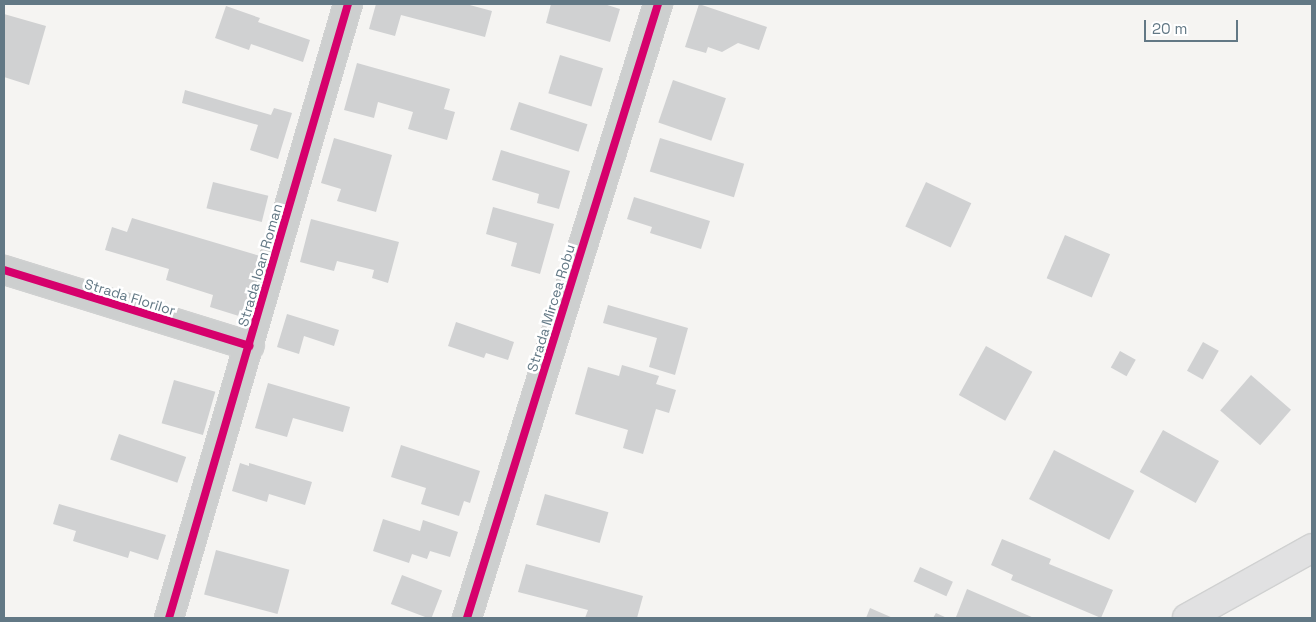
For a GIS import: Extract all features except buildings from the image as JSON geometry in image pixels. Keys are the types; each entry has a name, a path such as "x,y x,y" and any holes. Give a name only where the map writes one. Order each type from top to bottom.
{"main road":[{"path":"1187,618 1312,548"}],"street":[{"name":"Strada Ioan Roman","path":"169,618 348,4"},
{"name":"Strada Mircea Robu","path":"467,618 658,4"},
{"name":"Strada Florilor","path":"4,270 249,346"}],"cycle path":[{"path":"169,618 348,4"},
{"path":"467,618 658,4"},
{"path":"4,270 249,346"}]}
